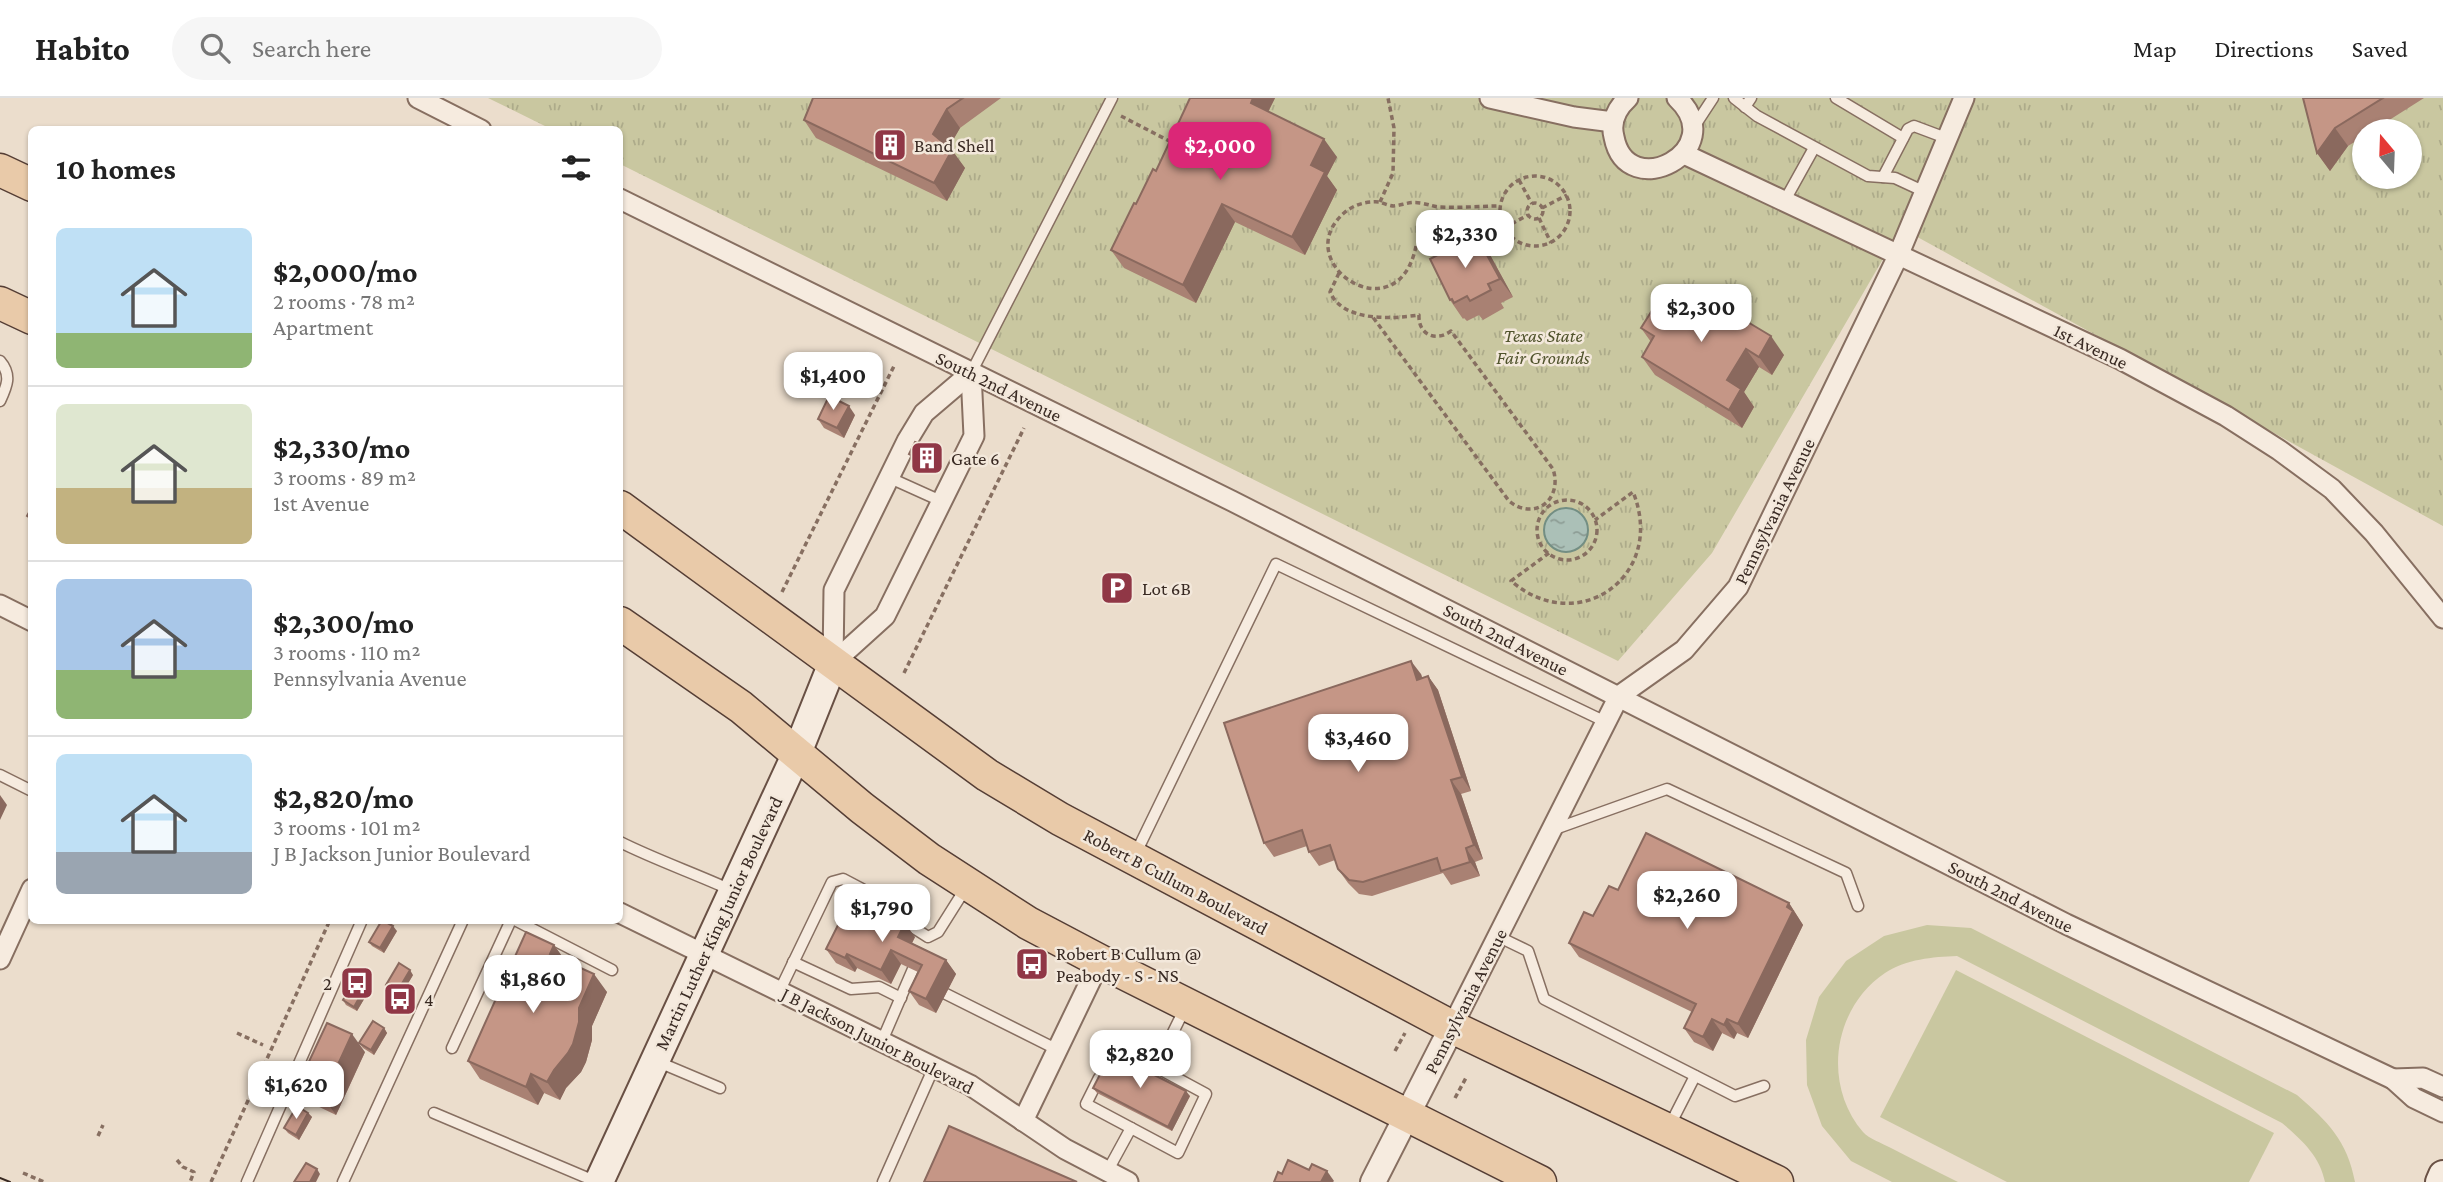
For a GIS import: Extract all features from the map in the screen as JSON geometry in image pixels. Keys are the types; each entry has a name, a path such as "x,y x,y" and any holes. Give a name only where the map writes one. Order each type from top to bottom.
{"main road":[{"path":"0,170 28,183"},
{"path":"0,303 28,316"},
{"name":"Robert B Cullum Boulevard","path":"623,509 987,775 1060,819 1452,1027 1777,1182"},
{"path":"625,631 741,707 862,808 929,859 1028,923 1540,1182"},
{"name":"Martin Luther King Junior Boulevard","path":"598,1182 797,753 833,663"},
{"path":"2440,1182 2443,1175"}],"street":[{"path":"418,98 473,126"},
{"path":"1490,98 1574,117 1613,122"},
{"path":"1628,98 1618,110 1613,122 1613,135 1617,148 1625,158 1636,166 1648,169 1662,168 1674,163 1684,154 1690,143 1693,130 1690,117 1677,98"},
{"name":"Pennsylvania Avenue","path":"1373,1182 1619,696 1684,650 1738,587 1898,256 1964,98"},
{"name":"1st Avenue","path":"1684,154 2151,375 2226,416 2332,489 2374,533 2443,618"},
{"name":"South 2nd Avenue","path":"623,200 1232,501 2066,925 2393,1079 2414,1098 2443,1112"},
{"name":"Martin Luther King Junior Boulevard","path":"833,663 834,590 924,413 971,373"},
{"name":"Martin Luther King Junior Boulevard","path":"833,663 884,616 974,436 971,373"},
{"path":"0,605 28,619"},
{"path":"0,959 28,898"},
{"name":"J B Jackson Junior Boulevard","path":"623,914 970,1085 1065,1149 1128,1182"},
{"path":"1023,1121 1100,961"},
{"name":"South 2nd Avenue","path":"2393,1079 2423,1078 2443,1087"}],"lane":[{"name":"Martin Luther King Junior Boulevard","path":"971,373 1112,98"},
{"path":"1693,130 1713,98"},
{"path":"1734,98 1748,102 1757,116 1868,176 1895,178 1923,191"},
{"path":"1836,98 1903,138"},
{"path":"1883,177 1908,129 1914,126 1946,138"},
{"path":"1784,202 1814,148"},
{"path":"0,361 9,378 0,401"},
{"path":"890,478 941,502"},
{"path":"1133,859 1276,564 1606,722"},
{"path":"0,775 28,789"},
{"path":"1551,830 1667,789 1846,873 1858,906"},
{"path":"623,843 734,891"},
{"path":"780,990 832,882 844,879 862,889 926,942 938,932 968,885"},
{"path":"247,1182 360,924"},
{"path":"343,1182 460,924"},
{"path":"452,1048 511,924"},
{"path":"521,924 612,970"},
{"path":"1497,936 1528,951 1544,999 1735,1096 1764,1086"},
{"path":"793,962 851,989 879,987 901,998"},
{"path":"882,1041 914,976"},
{"path":"946,994 1058,1050"},
{"path":"1156,1068 1186,1004"},
{"path":"1115,1047 1156,1068 1206,1094 1178,1153 1086,1104 1115,1047"},
{"path":"656,1060 720,1088"},
{"path":"883,1182 934,1067"},
{"path":"1668,1129 1695,1076"},
{"path":"434,1113 598,1182"},
{"path":"1106,1172 1131,1128"}],"path":[{"path":"1380,202 1393,173 1394,128 1388,98"},
{"path":"1107,109 1176,145"},
{"path":"1541,176 1552,180 1567,195 1570,217 1567,227 1551,243 1530,246 1510,236 1504,228 1500,206 1510,186 1519,180 1541,176"},
{"path":"1519,180 1532,204"},
{"path":"1542,208 1567,195"},
{"path":"1416,246 1408,269 1390,285 1378,288 1355,285 1339,274 1331,260 1329,247 1335,222 1355,205 1380,202 1392,206 1410,202 1437,208 1500,206"},
{"path":"1528,215 1536,220 1542,217 1544,211 1541,205 1532,204"},
{"path":"1528,215 1532,204"},
{"path":"1504,228 1528,215"},
{"path":"1539,218 1551,243"},
{"path":"1339,274 1330,292 1334,301 1348,311 1372,316 1419,315 1420,327 1429,335 1441,337 1451,331 1553,469 1556,486 1553,494 1546,505 1538,518 1536,526 1539,542 1549,553 1562,559 1582,556 1594,541 1597,532 1595,520 1585,506 1576,501 1557,501 1546,505 1533,509 1525,509 1510,500 1372,316"},
{"path":"781,594 895,364"},
{"path":"904,673 1024,428"},
{"path":"1549,553 1511,581 1536,599 1558,604 1582,603 1610,590 1626,574 1638,553 1642,522 1633,492 1595,520"},
{"path":"211,1182 328,924"},
{"path":"1395,1051 1406,1031"},
{"path":"237,1033 263,1045"},
{"path":"1455,1098 1467,1076"},
{"path":"98,1136 103,1125"},
{"path":"177,1160 183,1167 194,1172 190,1182"},
{"path":"23,1173 44,1182"}],"green space":[{"name":"Texas State Fair Grounds","path":"488,98 2443,98 2443,526 1901,228 1712,553 1618,661 623,165 623,126 545,126"},
{"path":"1927,925 1971,928 2297,1095 2335,1133 2347,1154 2355,1182 2325,1182 2314,1156 2282,1123 1957,956 1929,958 1902,965 1885,973 1867,988 1844,1026 1838,1070 1850,1113 1863,1132 1958,1182 1892,1182 1851,1161 1822,1126 1807,1085 1806,1040 1819,997 1846,961 1884,936"},
{"path":"1956,970 2274,1133 2249,1182 2007,1182 1880,1117"}],"water":[{"path":"1566,508 1581,515 1588,530 1581,545 1566,552 1551,545 1544,530 1551,515"}],"building":[{"name":"Band Shell","path":"813,98 963,98 947,109 933,134 952,150 934,183 804,120"},
{"path":"1190,98 1253,98 1251,103 1324,139 1311,165 1325,172 1292,237 1222,204 1183,285 1111,250 1153,169 1156,171"},
{"path":"2303,98 2383,98 2335,128 2317,153"},
{"path":"1476,235 1500,279 1488,284 1491,290 1470,301 1467,296 1454,303 1430,259"},
{"path":"1686,285 1771,336 1759,357 1746,349 1727,380 1741,389 1729,410 1642,357 1654,336 1641,328 1661,296 1674,304"},
{"path":"829,396 849,406 837,428 818,419"},
{"name":"Gate 6","path":"915,442 938,453 931,466 914,460 915,457 909,454"},
{"path":"1411,661 1417,680 1428,676 1462,777 1451,780 1474,845 1466,848 1470,862 1441,871 1437,858 1363,882 1349,880 1338,869 1330,845 1309,852 1302,830 1264,843 1224,723"},
{"path":"1646,833 1789,903 1787,907 1793,911 1738,1024 1727,1019 1724,1025 1712,1019 1703,1037 1684,1028 1696,1004 1569,943 1584,912 1593,916 1609,886 1618,890"},
{"path":"852,897 905,923 898,937 946,960 926,999 909,991 922,965 891,950 881,970 847,954 845,958 826,949"},
{"path":"380,924 393,926 380,948 369,942"},
{"path":"526,932 554,945 550,954 594,974 579,1008 579,1022 568,1053 547,1082 531,1074 526,1087 468,1061"},
{"path":"399,963 410,970 397,992 386,985"},
{"path":"356,978 367,984 354,1007 343,1000"},
{"path":"373,1021 384,1028 371,1050 359,1043"},
{"path":"327,1023 352,1034 323,1097 298,1085"},
{"path":"1111,1053 1186,1091 1168,1127 1093,1088"},
{"path":"297,1106 308,1113 296,1135 284,1128"},
{"path":"949,1126 1077,1182 924,1182"},
{"path":"1288,1160 1309,1170 1312,1164 1327,1171 1321,1182 1274,1182 1278,1172 1282,1174"},
{"path":"306,1163 317,1169 310,1182 294,1182"}],"tram line":[{"path":"0,1178 10,1182"}],"place":[{"name":"Band Shell","path":"890,145"},
{"name":"Gate 6","path":"927,458"},
{"name":"Lot 6B","path":"1117,588"},
{"name":"Robert B Cullum @ Peabody - S - NS","path":"1032,964"},
{"name":"2","path":"357,983"},
{"name":"4","path":"400,999"}]}
